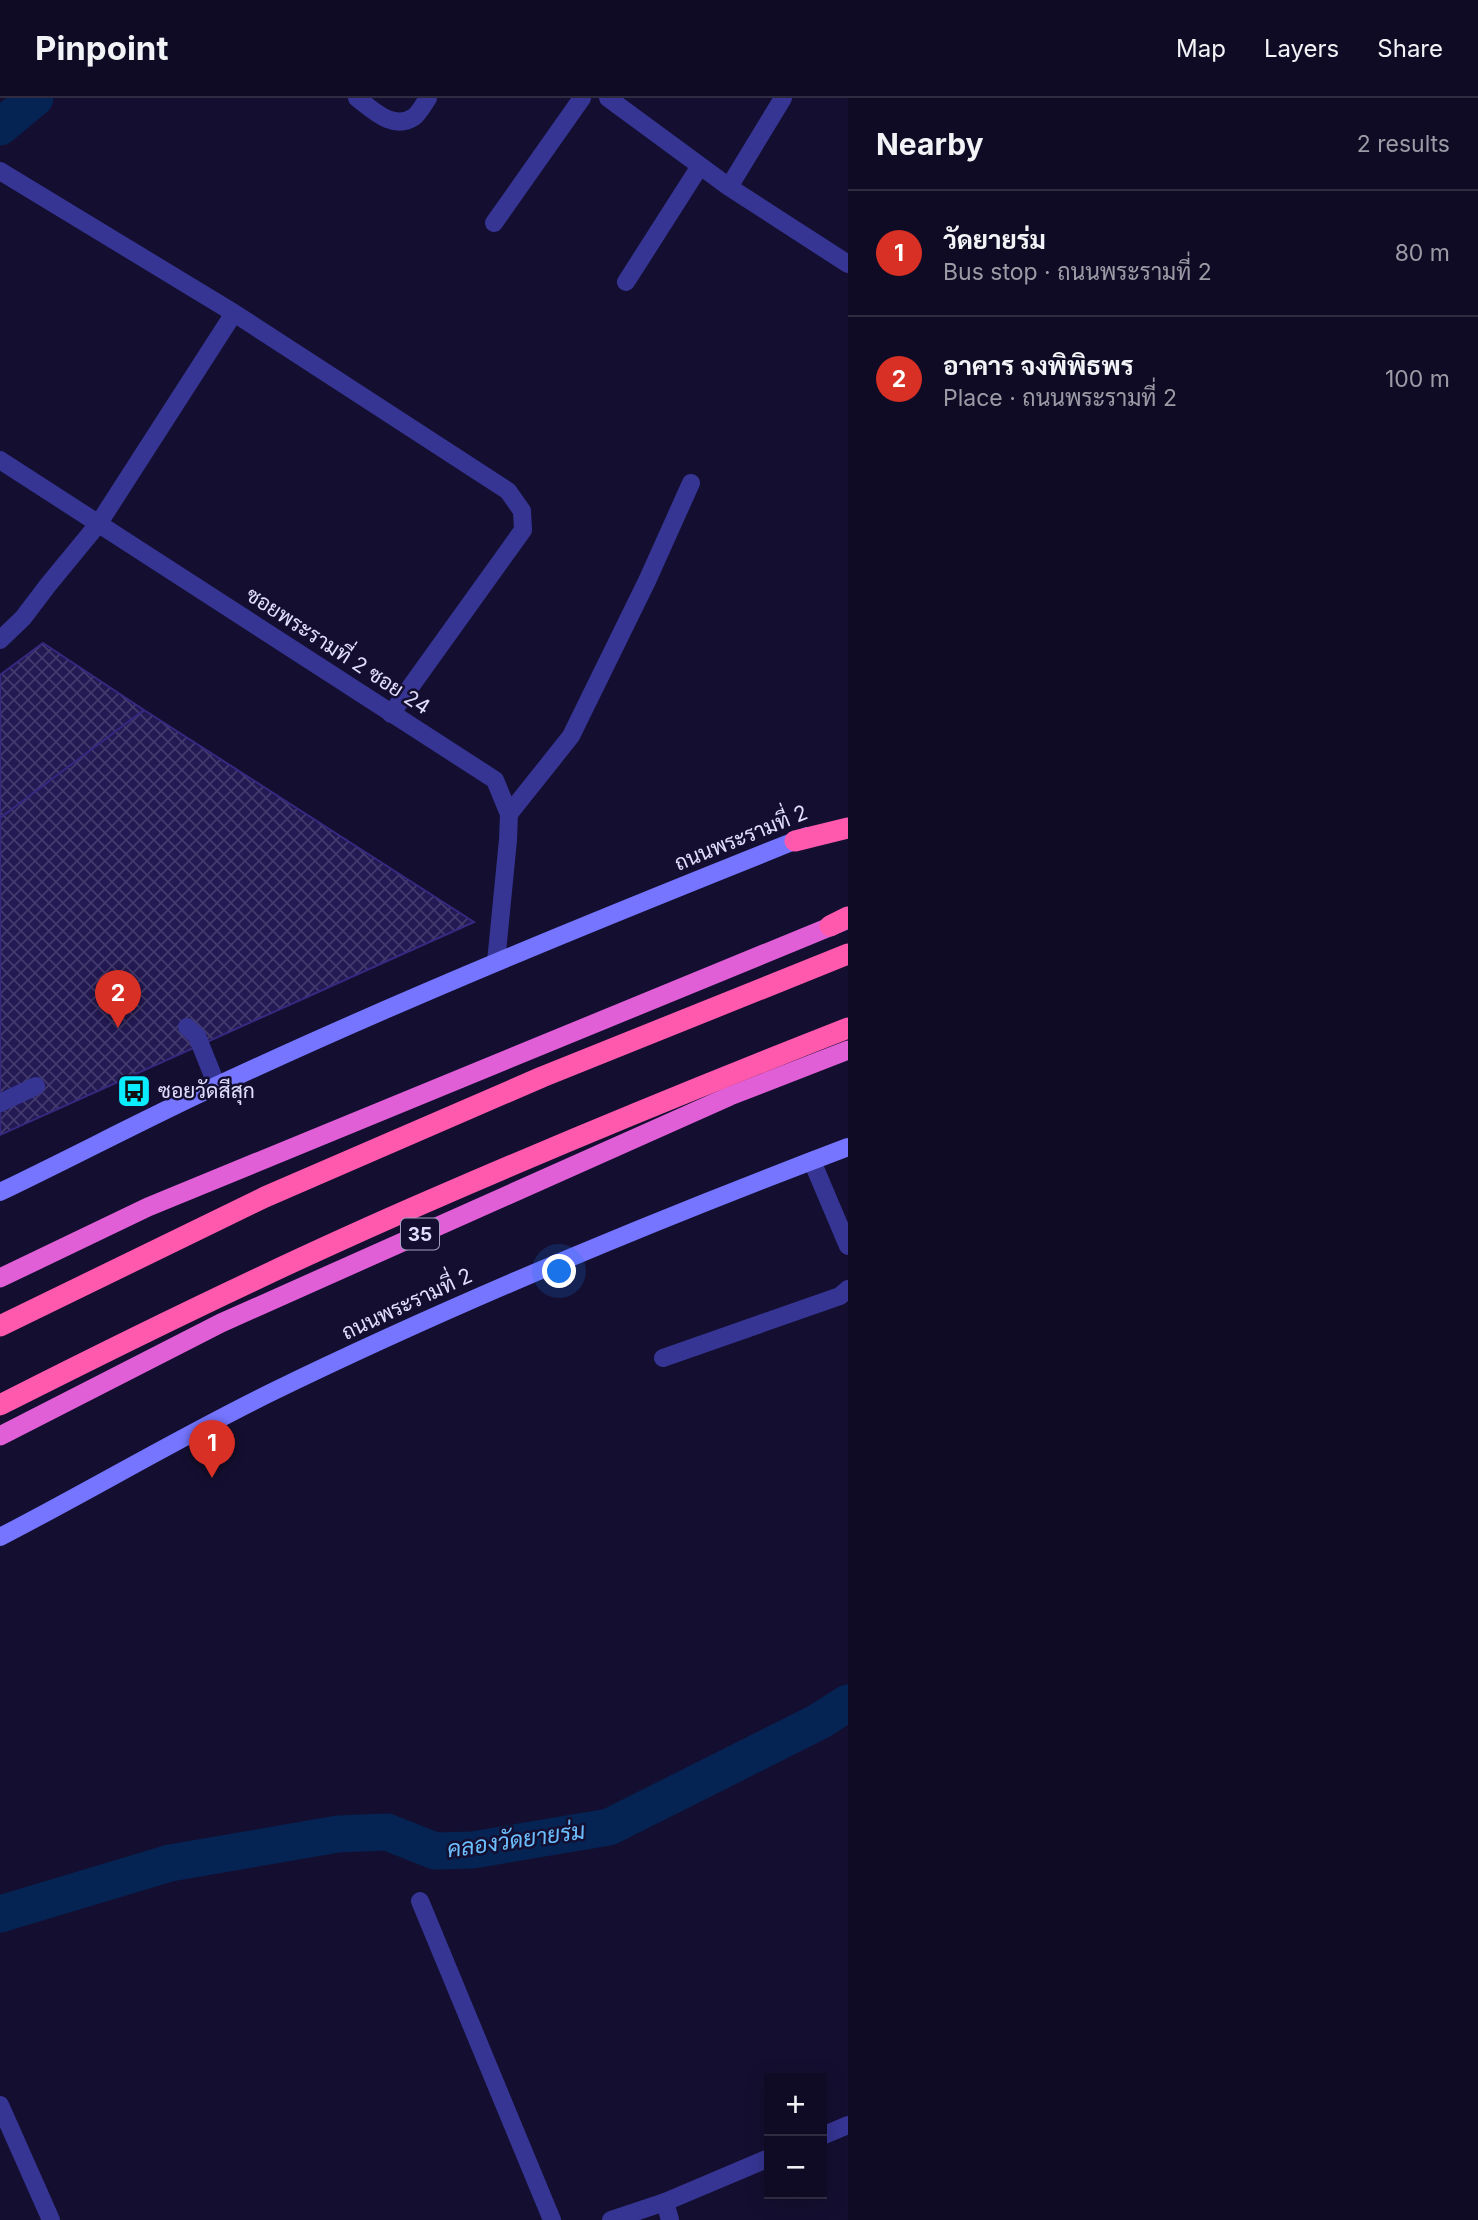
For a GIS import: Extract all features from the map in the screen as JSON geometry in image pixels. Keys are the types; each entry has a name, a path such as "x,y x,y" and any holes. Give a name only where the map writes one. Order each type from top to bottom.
{"highway":[{"path":"795,841 848,828"},
{"path":"0,1278 148,1207 842,921"},
{"path":"0,1326 253,1203 602,1052 848,954"},
{"path":"0,1405 132,1338 429,1201 594,1130 848,1028"},
{"name":"35","path":"0,1436 221,1323 730,1096 848,1050"}],"main road":[{"name":"ถนนพระรามที่ 2","path":"0,1192 217,1086 496,962 848,820"},
{"name":"ถนนพระรามที่ 2","path":"0,1537 269,1394 437,1314 579,1254 848,1147"}],"street":[{"path":"358,98 386,120 402,121 415,116 428,98"},
{"path":"494,223 582,98"},
{"path":"608,98 729,187 848,264"},
{"path":"729,187 783,98"},
{"path":"626,282 700,166"},
{"path":"0,171 234,313 508,491 522,511 523,530 391,714"},
{"path":"0,640 23,618 99,523 234,313"},
{"name":"ซอยพระรามที่ 2 ซอย 24","path":"0,460 495,780 509,814 496,962"},
{"path":"509,814 571,736 647,581 691,483"},
{"path":"187,1027 197,1036 217,1086"},
{"path":"0,1102 36,1086"},
{"path":"812,1161 848,1246"},
{"path":"663,1358 840,1296 848,1289"},
{"path":"420,1901 552,2220"},
{"path":"0,2105 51,2220"},
{"path":"827,2134 848,2125"},
{"path":"611,2220 665,2202 764,2160"},
{"path":"665,2202 670,2220"}],"building":[{"path":"43,643 144,710 0,818 0,675"},
{"path":"144,710 474,922 0,1135 0,818"}],"waterway":[{"path":"0,127 35,98"},
{"name":"คลองวัดยายร่ม","path":"0,1914 170,1863 338,1834 387,1832 435,1851 473,1850 609,1827 818,1722 848,1703"}],"place":[{"name":"อาคาร จงพิพิธพร","path":"118,1028"},
{"name":"ซอยวัดสีสุก","path":"134,1091"},
{"name":"วัดยายร่ม","path":"212,1478"}]}
